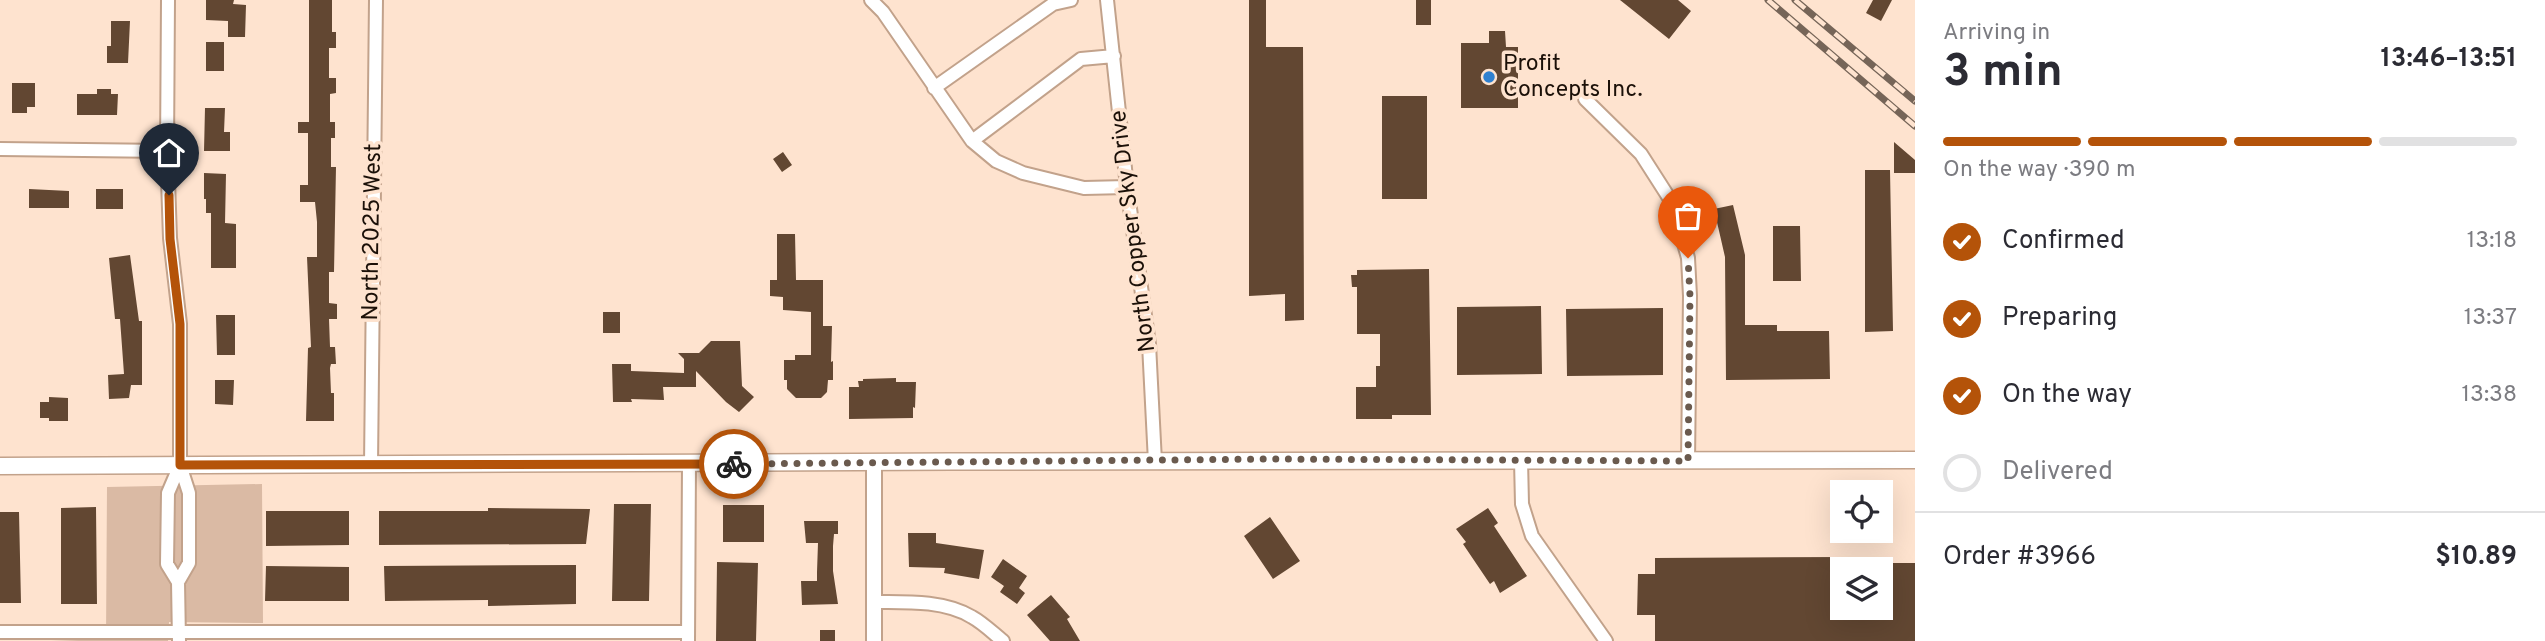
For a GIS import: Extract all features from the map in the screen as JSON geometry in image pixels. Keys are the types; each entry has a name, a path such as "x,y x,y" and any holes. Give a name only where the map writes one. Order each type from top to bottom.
{"main road":[{"path":"0,466 1915,460"}],"street":[{"path":"168,0 167,151 170,239 180,324 180,465 189,493 188,563 178,582 179,636"},
{"name":"North 2025 West","path":"371,465 376,0"},
{"path":"871,0 883,12 972,141 996,161 1023,173 1084,188 1127,187"},
{"path":"934,88 1053,4 1070,0"},
{"name":"North Copper Sky Drive","path":"1107,0 1127,187 1149,344 1155,461"},
{"path":"972,141 1081,59 1114,56"},
{"path":"1586,99 1641,155 1673,204 1688,258 1688,461"},
{"path":"0,149 167,151"},
{"path":"1521,460 1521,503 1532,536 1606,641"},
{"path":"874,463 874,641"},
{"path":"0,632 179,636 688,637 690,464"},
{"path":"178,582 167,564 167,505 168,493 180,465"},
{"path":"874,602 923,603 953,610 971,616 1003,641"}],"shaded area":[{"path":"262,484 263,623 169,622 168,641 51,641 106,639 107,487"}],"building":[{"path":"206,0 234,0 233,4 246,5 245,37 228,37 228,21 206,20"},
{"path":"309,0 332,0 332,32 336,32 336,48 329,48 329,78 336,78 336,93 330,94 330,122 335,122 335,138 331,138 331,167 336,167 334,272 329,272 329,303 337,304 337,319 329,319 330,347 335,347 336,364 331,364 330,368 331,393 334,393 334,421 306,421 308,348 311,347 307,257 317,257 317,222 315,202 300,202 300,185 308,185 308,133 298,133 298,122 309,122"},
{"path":"1249,0 1266,0 1266,47 1303,47 1304,320 1285,321 1285,294 1249,296"},
{"path":"1416,0 1431,0 1431,25 1416,25"},
{"path":"1620,0 1678,0 1691,11 1669,39"},
{"path":"1873,0 1892,0 1881,21 1866,13"},
{"path":"111,21 130,21 128,63 107,63 107,46 111,46"},
{"name":"Profit Concepts Inc.","path":"1489,31 1505,31 1506,47 1518,47 1518,108 1461,108 1461,43 1489,43"},
{"path":"206,42 224,42 224,71 206,71"},
{"path":"12,83 35,83 35,107 27,107 27,113 12,113"},
{"path":"97,89 111,89 111,94 118,94 117,115 77,115 77,94 97,94"},
{"path":"1382,96 1427,96 1427,199 1382,199"},
{"path":"205,108 225,108 224,132 230,132 230,151 204,151"},
{"path":"1894,142 1915,160 1915,173 1894,173"},
{"path":"783,152 792,165 782,172 773,159"},
{"path":"1865,170 1890,170 1893,331 1865,332"},
{"path":"204,173 226,174 225,223 236,224 236,268 211,268 211,213 206,213"},
{"path":"29,189 69,191 69,208 29,208"},
{"path":"96,189 123,189 123,209 96,209"},
{"path":"1733,205 1745,255 1745,325 1777,325 1777,331 1829,331 1830,379 1726,380 1725,257 1714,209"},
{"path":"1773,226 1800,226 1801,281 1773,281"},
{"path":"777,234 795,234 796,280 823,280 823,326 832,326 833,380 828,380 827,392 821,398 796,398 787,389 787,380 784,380 784,360 795,360 795,355 811,355 811,312 783,310 783,297 770,296 770,280 777,280"},
{"path":"130,255 139,321 142,321 142,385 131,385 129,398 109,399 108,375 124,374 120,319 115,319 109,258"},
{"path":"1429,269 1431,415 1356,419 1356,387 1376,387 1376,366 1380,366 1380,334 1357,334 1357,287 1352,287 1351,275 1357,275 1357,270"},
{"path":"1541,306 1542,374 1457,375 1457,307"},
{"path":"1663,308 1663,375 1567,376 1566,309"},
{"path":"603,312 620,312 620,333 603,333"},
{"path":"216,315 235,315 235,355 217,355"},
{"path":"711,341 740,341 742,386 754,397 739,412 696,371 696,387 663,387 664,400 631,399 632,402 613,402 612,364 631,364 631,371 684,373 684,359 678,353 699,353"},
{"path":"896,378 896,382 916,382 913,418 849,419 849,387 859,387 858,381 863,379"},
{"path":"215,380 234,380 233,405 215,404"},
{"path":"49,397 68,398 68,421 40,418 40,402 49,402"},
{"path":"614,504 651,504 649,601 612,601"},
{"path":"723,505 764,505 764,542 723,542"},
{"path":"96,507 97,604 61,604 61,508"},
{"path":"488,508 590,509 586,544 379,545 379,511 488,511"},
{"path":"1488,508 1498,523 1494,526 1527,576 1500,593 1494,581 1490,584 1456,529"},
{"path":"266,511 349,511 349,545 266,546"},
{"path":"0,512 19,512 21,603 0,603"},
{"path":"1270,517 1300,561 1273,579 1244,536"},
{"path":"804,521 838,521 838,534 834,534 833,571 838,604 802,605 801,581 817,581 818,543 806,543"},
{"path":"908,533 936,533 936,543 984,550 979,579 944,573 945,568 909,567"},
{"path":"1830,557 1830,620 1893,620 1893,563 1915,563 1915,641 1655,641 1655,615 1637,615 1638,574 1655,574 1655,558"},
{"path":"1003,559 1027,576 1019,588 1025,593 1017,604 1000,592 1004,586 991,577"},
{"path":"717,562 758,563 756,641 716,641"},
{"path":"576,565 576,604 488,606 488,600 385,601 384,566"},
{"path":"266,566 349,567 349,601 265,601"},
{"path":"1051,595 1070,617 1067,619 1080,641 1050,641 1027,615"},
{"path":"820,630 835,630 835,641 820,641"}],"railway":[{"path":"1768,0 1915,126"},
{"path":"1795,0 1915,101"}],"way so far":[{"path":"734,464 1269,459 1688,461 1688,258"}],"place":[{"name":"Profit Concepts Inc.","path":"1489,77"}],"route":[{"path":"169,195 170,239 180,324 180,465 734,464"}]}
